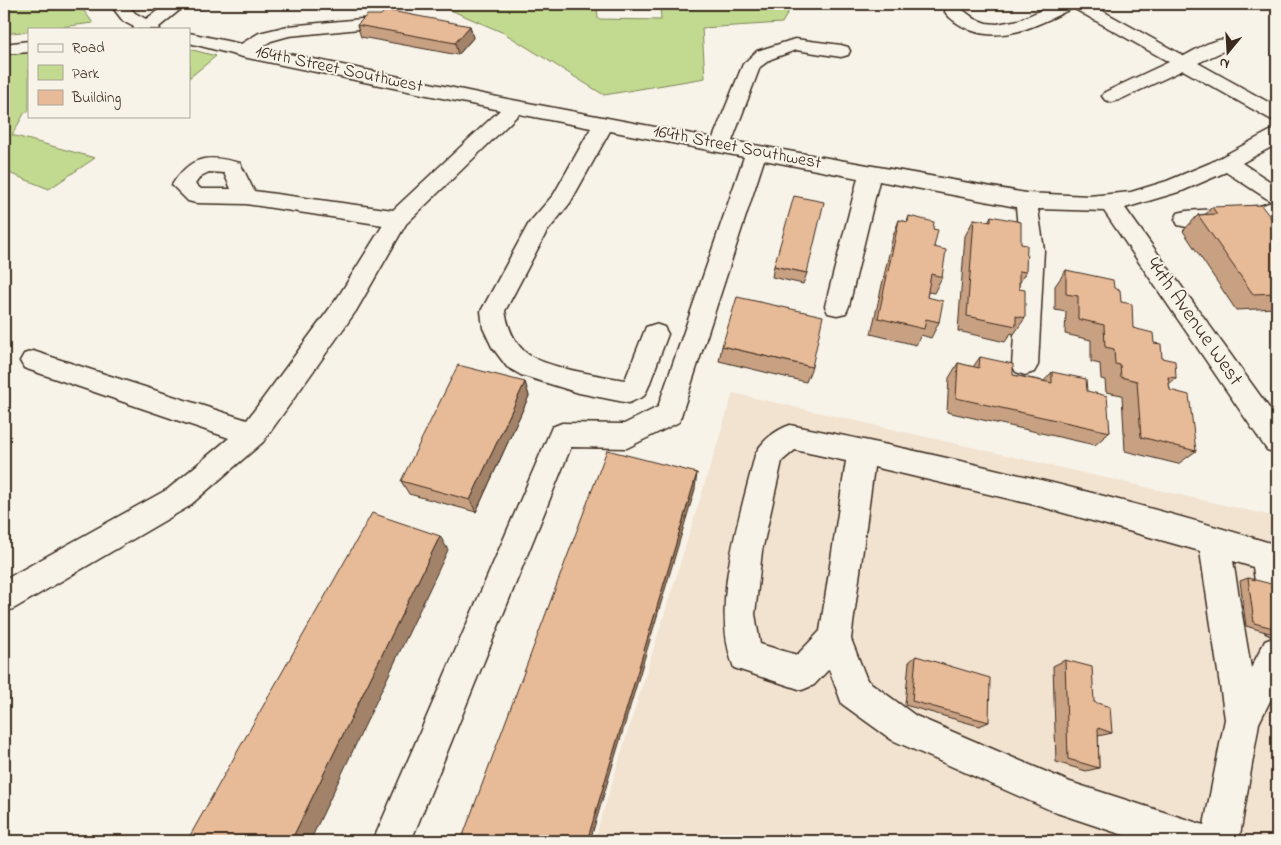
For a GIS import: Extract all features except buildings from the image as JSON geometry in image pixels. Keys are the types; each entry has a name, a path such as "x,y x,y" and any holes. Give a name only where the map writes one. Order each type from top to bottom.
{"street":[{"path":"118,4 129,17 146,28 178,4"},
{"path":"955,4 954,12 966,23 988,30 1005,30 1069,4"},
{"path":"1078,4 1277,115"},
{"path":"244,51 265,37 288,31 400,20 409,22"},
{"name":"164th Street Southwest","path":"190,38 515,106 1026,201 1110,202 1134,198 1183,183 1227,163 1277,136"},
{"path":"720,145 752,64 764,55 795,44 841,51"},
{"path":"1112,96 1224,44"},
{"path":"4,49 28,46"},
{"path":"4,597 178,498 253,434 347,304 398,219 515,106"},
{"path":"604,123 562,198 537,229 512,272 493,311 496,328 508,351 516,360 530,368 579,382 630,392 635,388 655,334"},
{"path":"392,841 562,435 626,436 669,414 756,152"},
{"path":"1227,163 1277,196"},
{"path":"837,306 870,173"},
{"path":"246,196 398,219"},
{"path":"1025,365 1032,250 1026,201"},
{"name":"44th Avenue West","path":"1110,202 1277,441"},
{"path":"1186,219 1273,217"},
{"path":"33,362 253,434"},
{"path":"835,639 802,673 746,656 739,614 747,551 769,455 790,437 862,451 1103,510 1272,558 1277,622"},
{"path":"862,451 835,639 854,692 904,728 1070,800 1198,841"},
{"path":"1214,540 1242,718"},
{"path":"1220,841 1242,718 1277,653"}],"shaded area":[{"path":"733,393 1277,517 1277,841 594,841"}],"green space":[{"path":"4,4 79,4 93,23 53,28 28,28 28,31 4,34"},
{"path":"449,4 597,4 598,19 661,20 660,4 793,4 782,23 702,28 705,78 604,95 504,33 441,6"},
{"path":"190,49 216,56 190,77"},
{"path":"28,50 28,111 25,112 12,135 95,158 49,189 4,171 4,52"}]}
